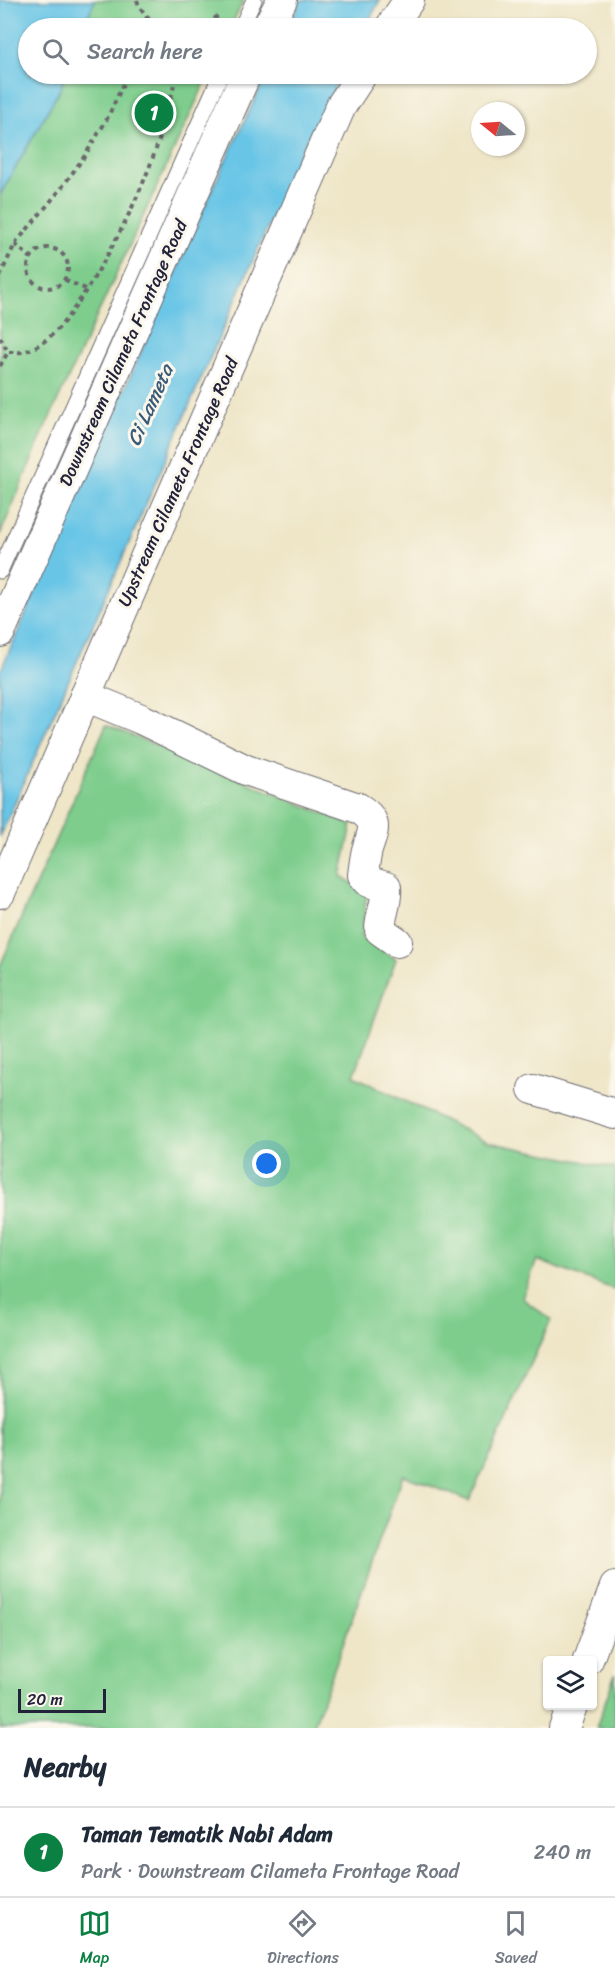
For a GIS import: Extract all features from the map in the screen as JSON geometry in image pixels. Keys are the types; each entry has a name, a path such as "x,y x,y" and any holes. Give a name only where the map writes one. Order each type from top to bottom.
{"street":[{"path":"272,18 282,0"},
{"path":"397,18 409,0"},
{"name":"Downstream Cilameta Frontage Road","path":"0,632 242,84"},
{"name":"Upstream Cilameta Frontage Road","path":"0,893 341,106 355,84"},
{"path":"85,696 141,719 246,770 330,798 365,813 370,818 374,829 366,853 363,875 369,882 386,887 380,930 397,942"},
{"path":"533,1089 615,1114"},
{"path":"589,1656 615,1587"},
{"path":"564,1728 571,1710"}],"lane":[{"path":"246,18 254,0"},
{"path":"0,571 217,84"}],"path":[{"path":"136,0 149,18"},
{"path":"217,18 223,11"},
{"path":"0,276 15,244 84,157 106,121 123,84"},
{"path":"8,352 24,352 46,339 72,312 109,254 134,207 156,148 173,84"},
{"path":"15,244 31,258"},
{"path":"47,248 59,251 64,255 69,267 65,280 54,287 40,287 31,277 29,264 31,258 35,252 47,248"},
{"path":"65,280 87,289"},
{"path":"0,337 8,352"},
{"path":"0,366 8,352"}],"green space":[{"path":"95,0 244,0 235,18 87,18"},
{"path":"62,84 204,84 45,428 0,535 0,195"},
{"path":"106,725 352,825 341,876 367,893 361,937 396,959 354,1076 488,1142 615,1168 615,1290 537,1260 522,1298 551,1320 469,1501 403,1475 313,1728 0,1728 0,966"},
{"path":"615,1674 615,1728 596,1728"}],"water":[{"path":"0,0 95,0 87,18 18,18 18,84 62,84 0,195"},
{"path":"301,0 380,0 370,18 293,18"},
{"name":"Ci Lameta","path":"262,84 337,84 301,151 0,837 0,672 221,170"}],"place":[{"name":"Taman Tematik Nabi Adam","path":"154,113"}]}
